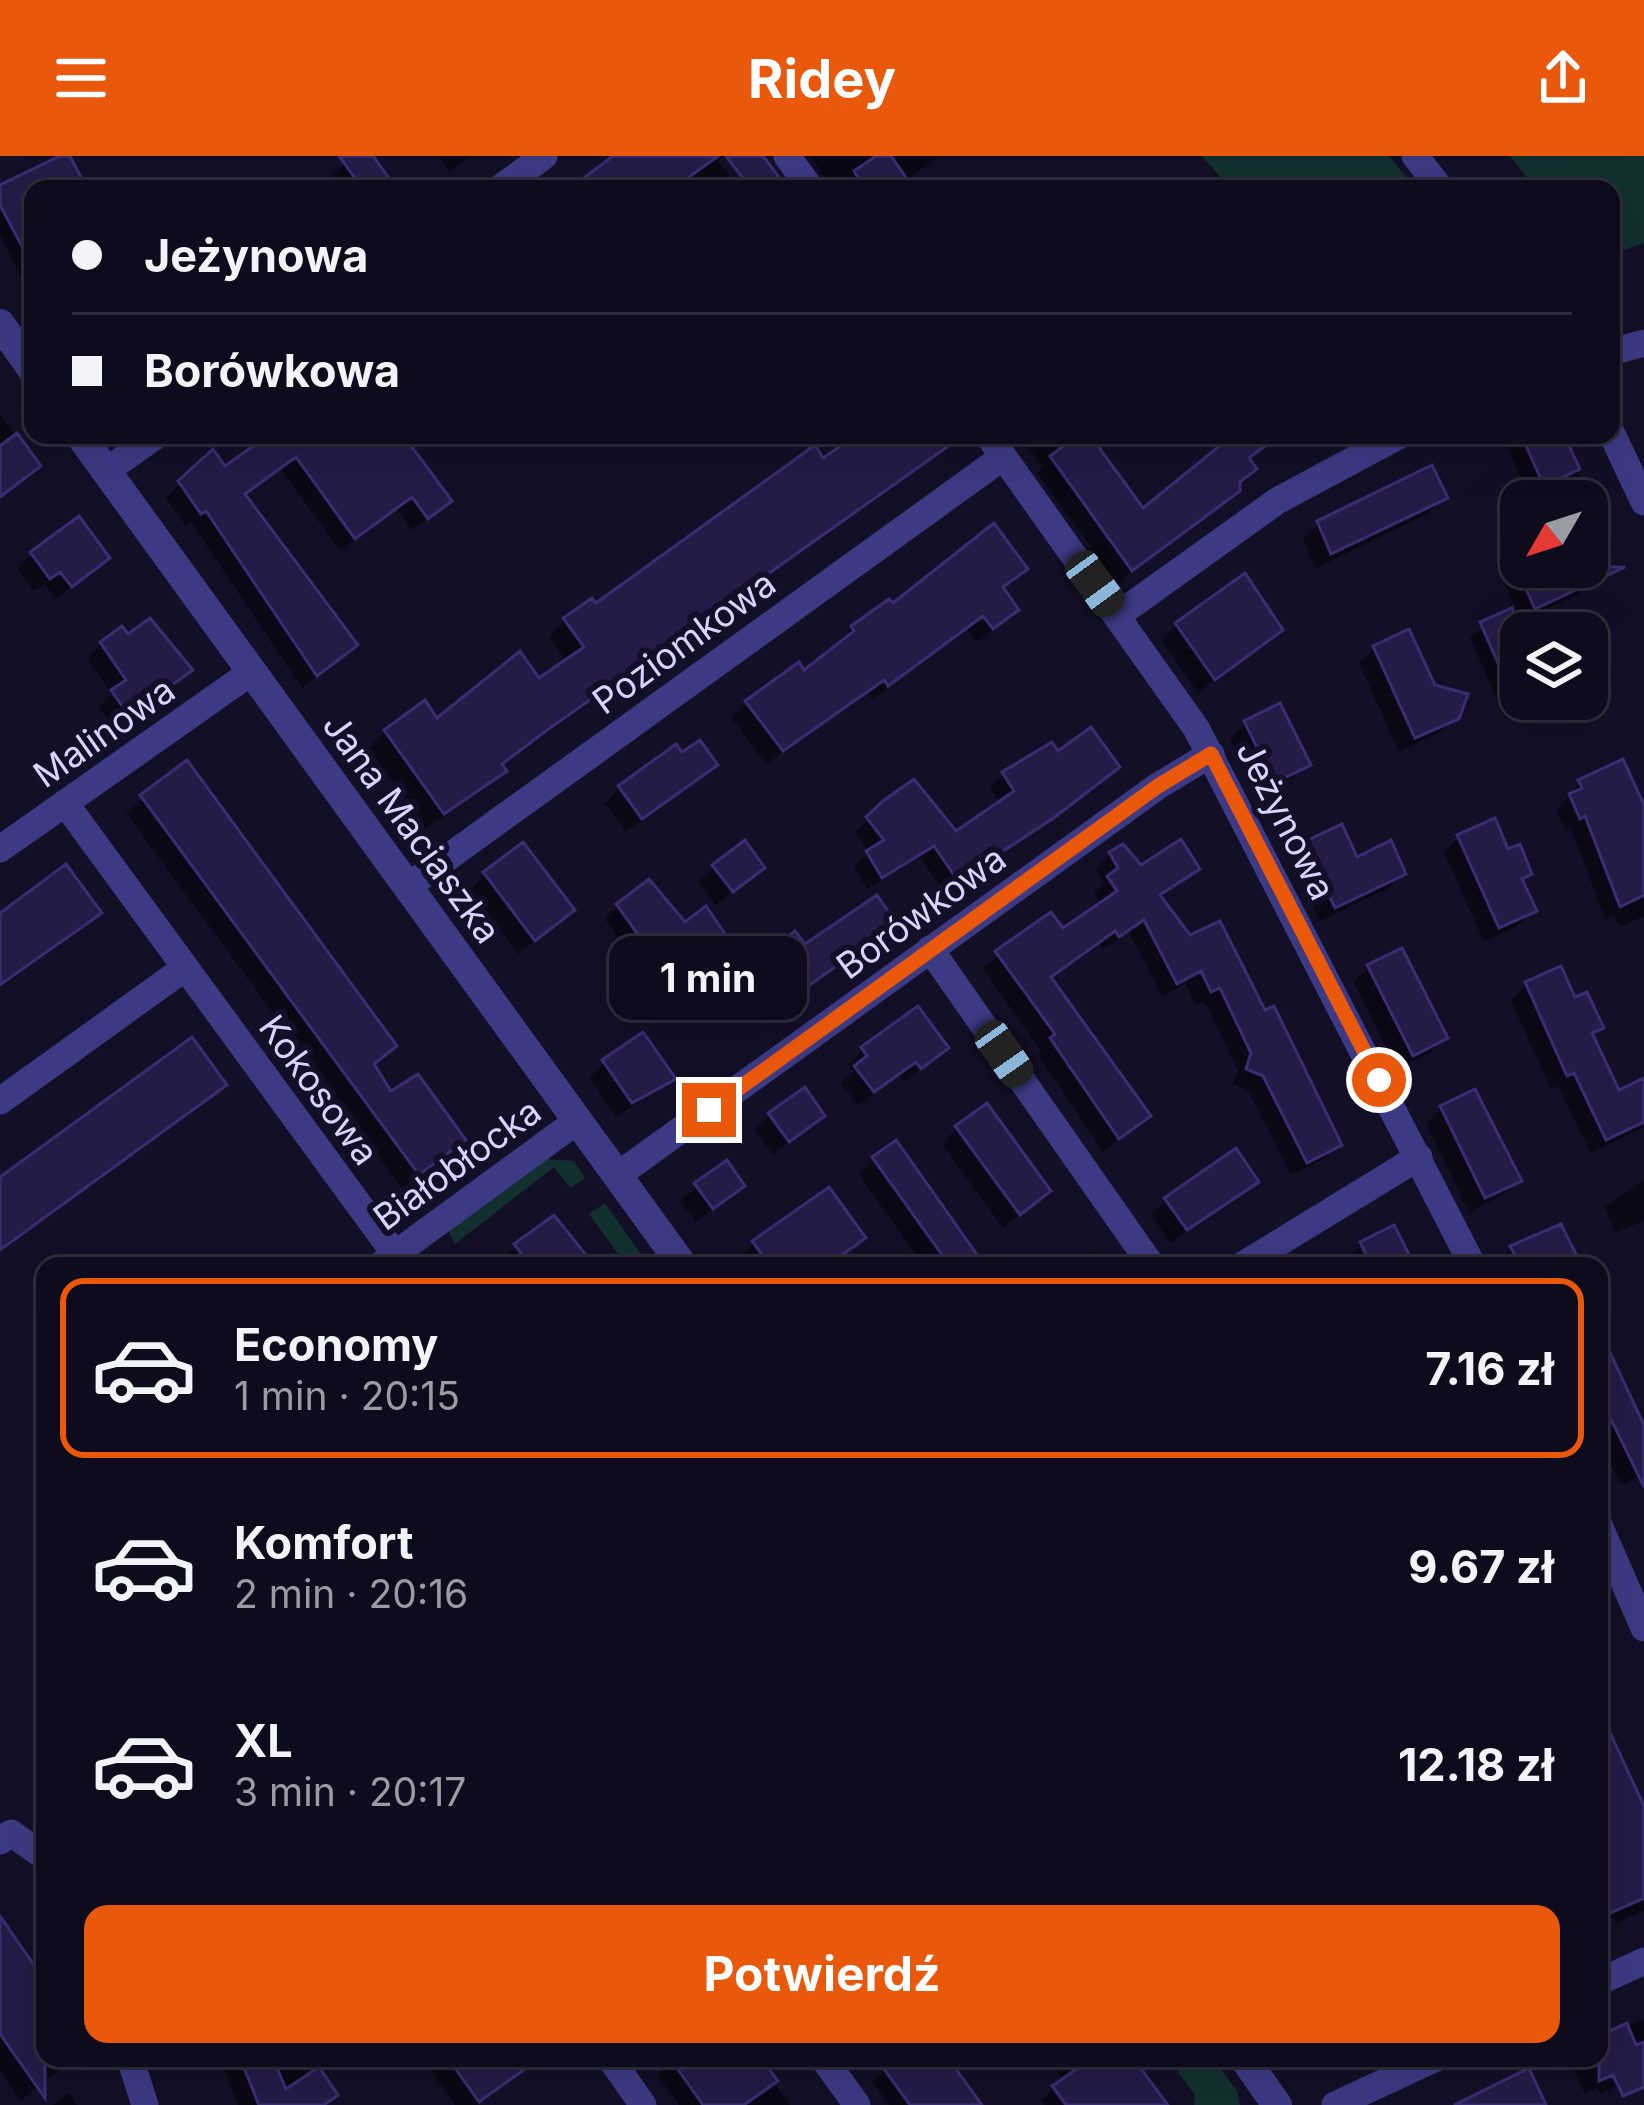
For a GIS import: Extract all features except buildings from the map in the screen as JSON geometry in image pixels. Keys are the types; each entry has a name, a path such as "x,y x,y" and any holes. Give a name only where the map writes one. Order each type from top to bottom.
{"street":[{"path":"511,180 544,156"},
{"path":"1414,156 1434,180"},
{"path":"0,324 24,357"},
{"name":"Jana Maciaszka","path":"86,444 676,1257"},
{"path":"106,471 144,444"},
{"path":"1118,615 1295,490 1383,444"},
{"path":"1617,444 1644,502"},
{"name":"Jeżynowa","path":"996,446 1211,754 1469,1257"},
{"name":"Poziomkowa","path":"407,887 996,446"},
{"name":"Malinowa","path":"0,849 250,674"},
{"name":"Borówkowa","path":"618,1175 930,949 1211,754"},
{"name":"Kokosowa","path":"65,803 385,1257"},
{"path":"930,949 1146,1257"},
{"path":"0,1101 184,968"},
{"name":"Białobłocka","path":"391,1257 577,1120"},
{"path":"1256,1257 1419,1156"},
{"path":"1608,1546 1644,1628"},
{"path":"5,1837 36,1852"},
{"path":"1608,1978 1644,1961"},
{"path":"133,2067 145,2105"},
{"path":"616,2067 643,2105"},
{"path":"830,2067 857,2105"},
{"path":"1250,2067 1276,2105"},
{"path":"1335,2105 1417,2067"}],"green space":[{"path":"1202,156 1389,156 1409,180 1223,180"},
{"path":"1510,156 1644,156 1644,243 1620,251 1620,180 1529,180"},
{"path":"548,1159 574,1161 585,1178 570,1188 554,1167 455,1244 448,1230"},
{"path":"605,1203 643,1257 620,1257 589,1214"},
{"path":"1175,2067 1220,2067 1237,2091 1240,2105 1194,2105 1195,2095"}],"route":[{"path":"709,1110 1158,786 1211,754 1379,1080"}]}
